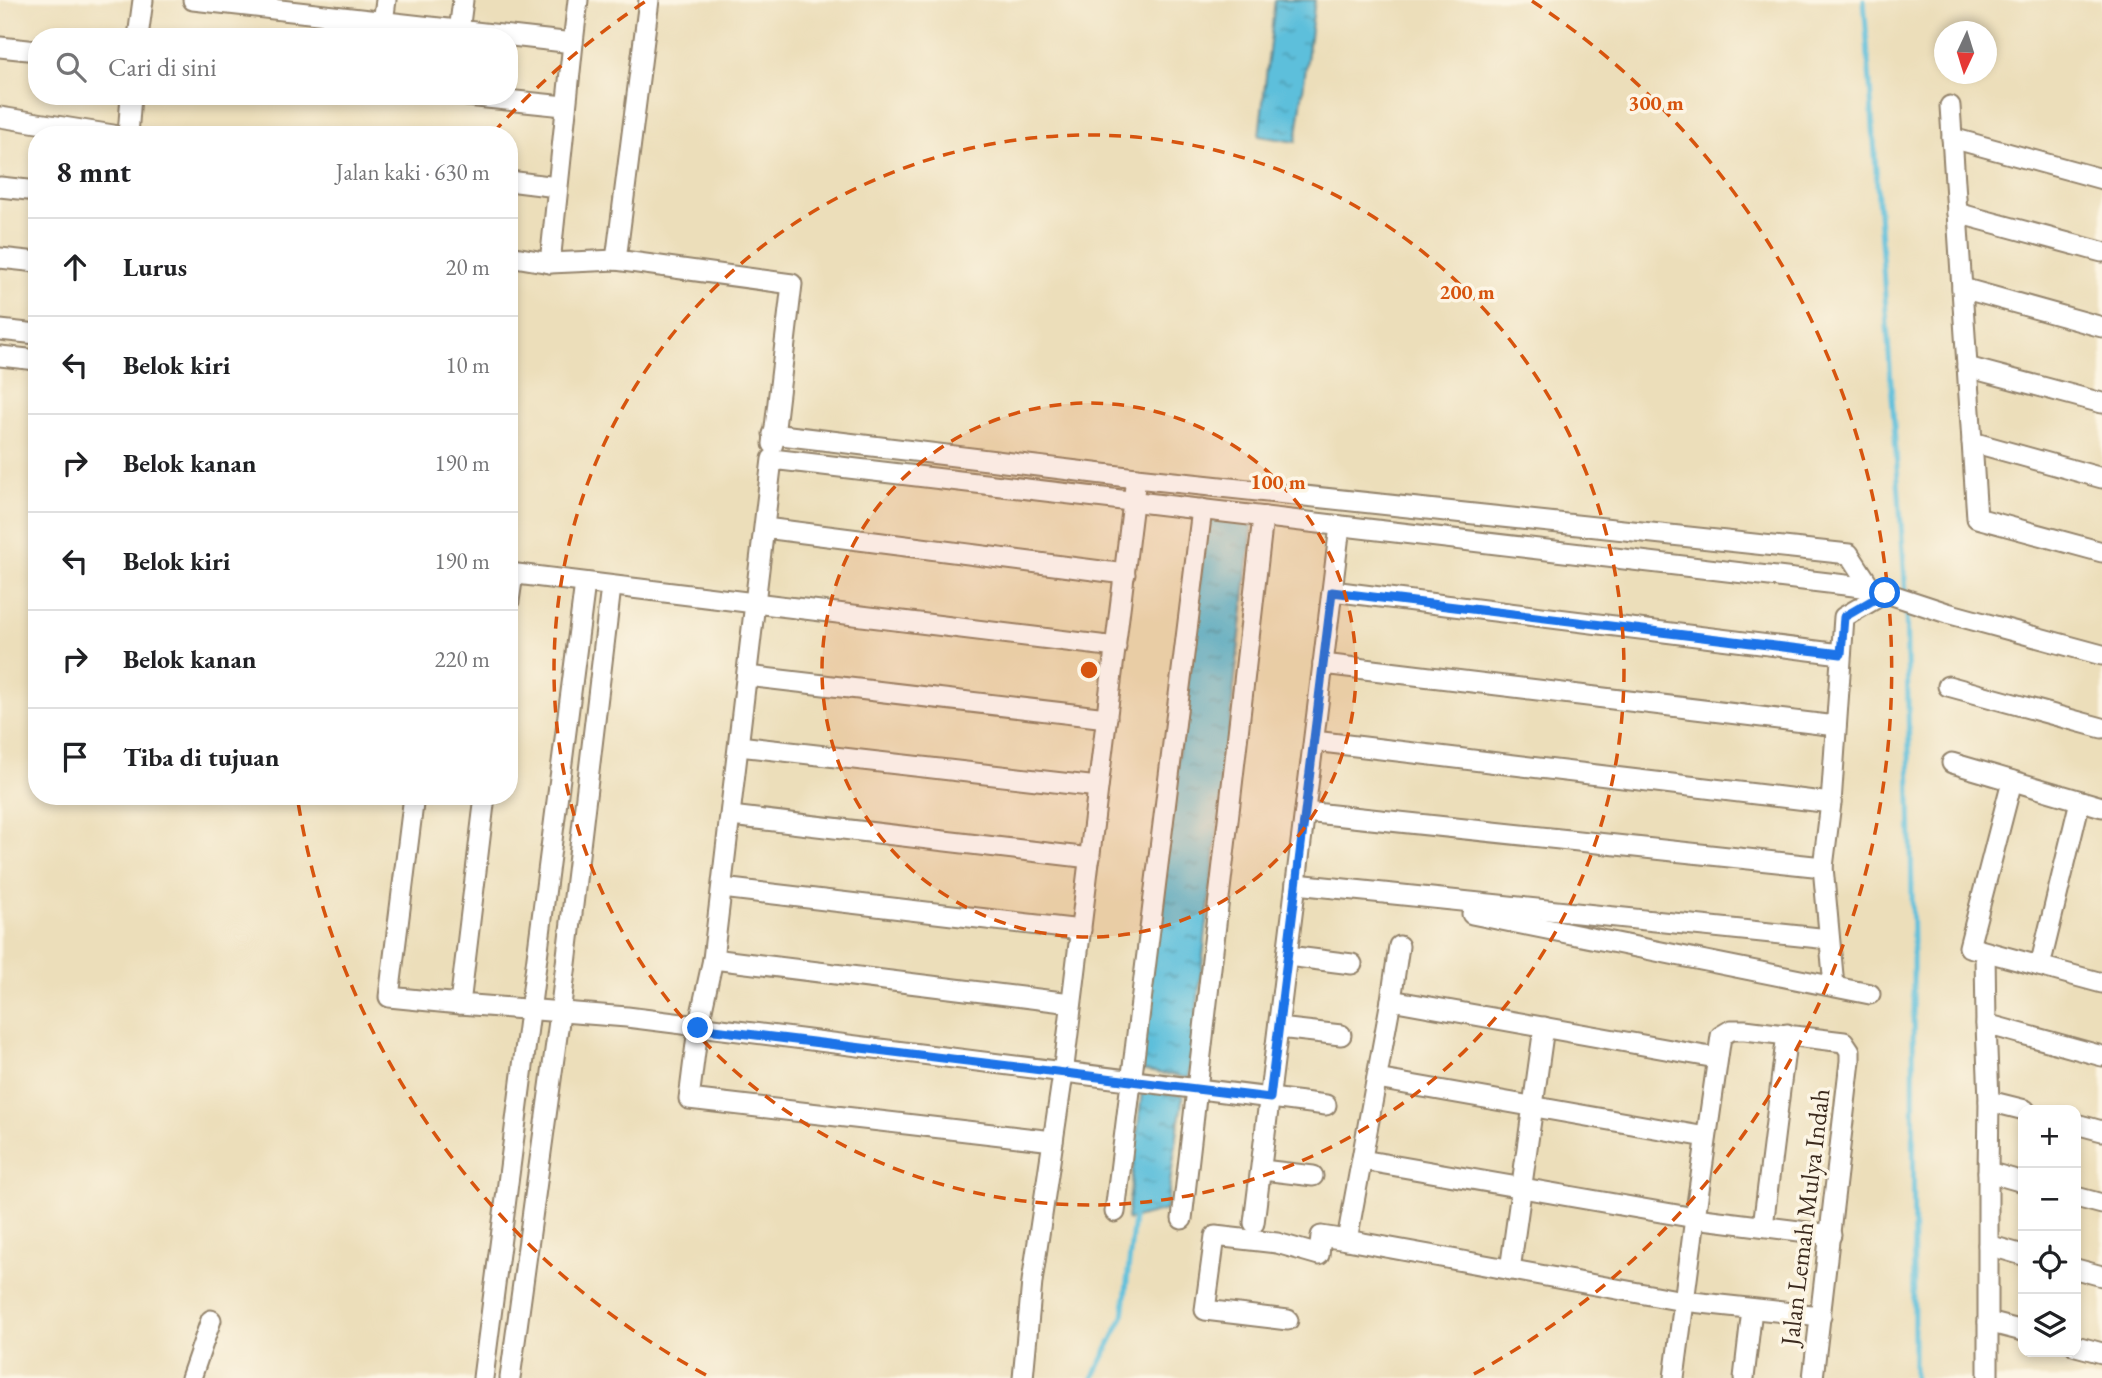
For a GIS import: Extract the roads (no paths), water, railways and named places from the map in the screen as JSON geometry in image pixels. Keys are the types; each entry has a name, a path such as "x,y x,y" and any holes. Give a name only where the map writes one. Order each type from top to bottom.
{"street":[{"path":"139,28 143,0"},
{"path":"193,0 429,28"},
{"path":"383,22 386,0"},
{"path":"460,28 463,0"},
{"path":"550,263 564,107 578,0"},
{"path":"616,260 649,0"},
{"path":"518,38 573,43"},
{"path":"0,47 28,50"},
{"path":"518,102 564,107"},
{"path":"129,126 130,105"},
{"path":"1950,106 1977,518 2102,552"},
{"path":"0,117 56,126"},
{"path":"1952,138 2102,179"},
{"path":"518,182 558,187"},
{"path":"0,187 28,190"},
{"path":"1957,213 2102,252"},
{"path":"0,258 28,261"},
{"path":"518,258 550,263 616,260 792,284 713,959 698,1028 688,1099 1053,1141"},
{"path":"1962,288 2102,327"},
{"path":"0,330 28,333"},
{"path":"0,356 28,359"},
{"path":"1967,367 2102,403"},
{"path":"773,434 1136,478 1849,554 1883,592"},
{"path":"1972,442 2102,478"},
{"path":"772,459 1883,592 2102,655"},
{"path":"1023,1378 1032,1282 1063,1074 1136,478"},
{"path":"1115,1212 1202,509"},
{"path":"1182,1219 1263,517"},
{"path":"1254,1223 1340,526"},
{"path":"765,528 1125,574"},
{"path":"518,574 1116,647"},
{"path":"485,1377 585,583"},
{"path":"510,1378 560,1014 611,587"},
{"path":"1332,592 1841,654"},
{"path":"1834,986 1823,867 1831,803 1844,617 1883,592"},
{"path":"1323,664 1836,726"},
{"path":"747,676 1107,718"},
{"path":"1948,686 2102,728"},
{"path":"1314,741 1831,803"},
{"path":"739,747 1098,787"},
{"path":"1952,763 2102,807"},
{"path":"2012,781 1969,947 2102,983"},
{"path":"2040,966 2080,800"},
{"path":"413,805 389,997 560,1014 627,1017 1326,1105"},
{"path":"460,1004 484,805"},
{"path":"1305,811 1823,867"},
{"path":"731,816 1090,858"},
{"path":"1296,884 1829,939"},
{"path":"722,888 1081,930"},
{"path":"1360,892 1870,993"},
{"path":"1347,1240 1399,946"},
{"path":"1985,952 1989,1101 1988,1378"},
{"path":"1288,956 1352,964"},
{"path":"713,959 1072,1003"},
{"path":"1391,1000 1716,1058"},
{"path":"1986,1024 2102,1056"},
{"path":"1510,1270 1544,1027"},
{"path":"1279,1028 1342,1035"},
{"path":"1674,1378 1716,1058 1721,1036 1731,1030 1787,1034 1763,1226"},
{"name":"Jalan Lemah Mulya Indah","path":"1787,1034 1844,1042 1850,1051 1813,1378"},
{"path":"1377,1079 1706,1137"},
{"path":"1989,1101 2018,1108"},
{"path":"2081,1125 2102,1131"},
{"path":"1362,1160 1695,1218 1831,1235"},
{"path":"1262,1170 1313,1176"},
{"path":"1988,1172 2018,1181"},
{"path":"2081,1198 2102,1204"},
{"path":"1288,1320 1205,1310 1215,1236 1277,1243 1319,1255 1321,1237 1347,1240 1683,1301 1821,1317"},
{"path":"1988,1245 2018,1254"},
{"path":"2081,1270 2102,1276"},
{"path":"1744,1378 1752,1309"},
{"path":"191,1378 211,1320"},
{"path":"1988,1322 2018,1330"},
{"path":"2081,1347 2102,1353"}],"water":[{"path":"1275,0 1315,0 1296,142 1259,136"},
{"path":"1208,516 1253,522 1189,1078 1139,1070"},
{"path":"1142,1092 1183,1095 1166,1210 1127,1220"}],"waterway":[{"path":"1864,0 1906,594"},
{"path":"1906,604 1913,941 1914,1378"},
{"path":"1093,1378 1123,1317 1134,1218"}]}
